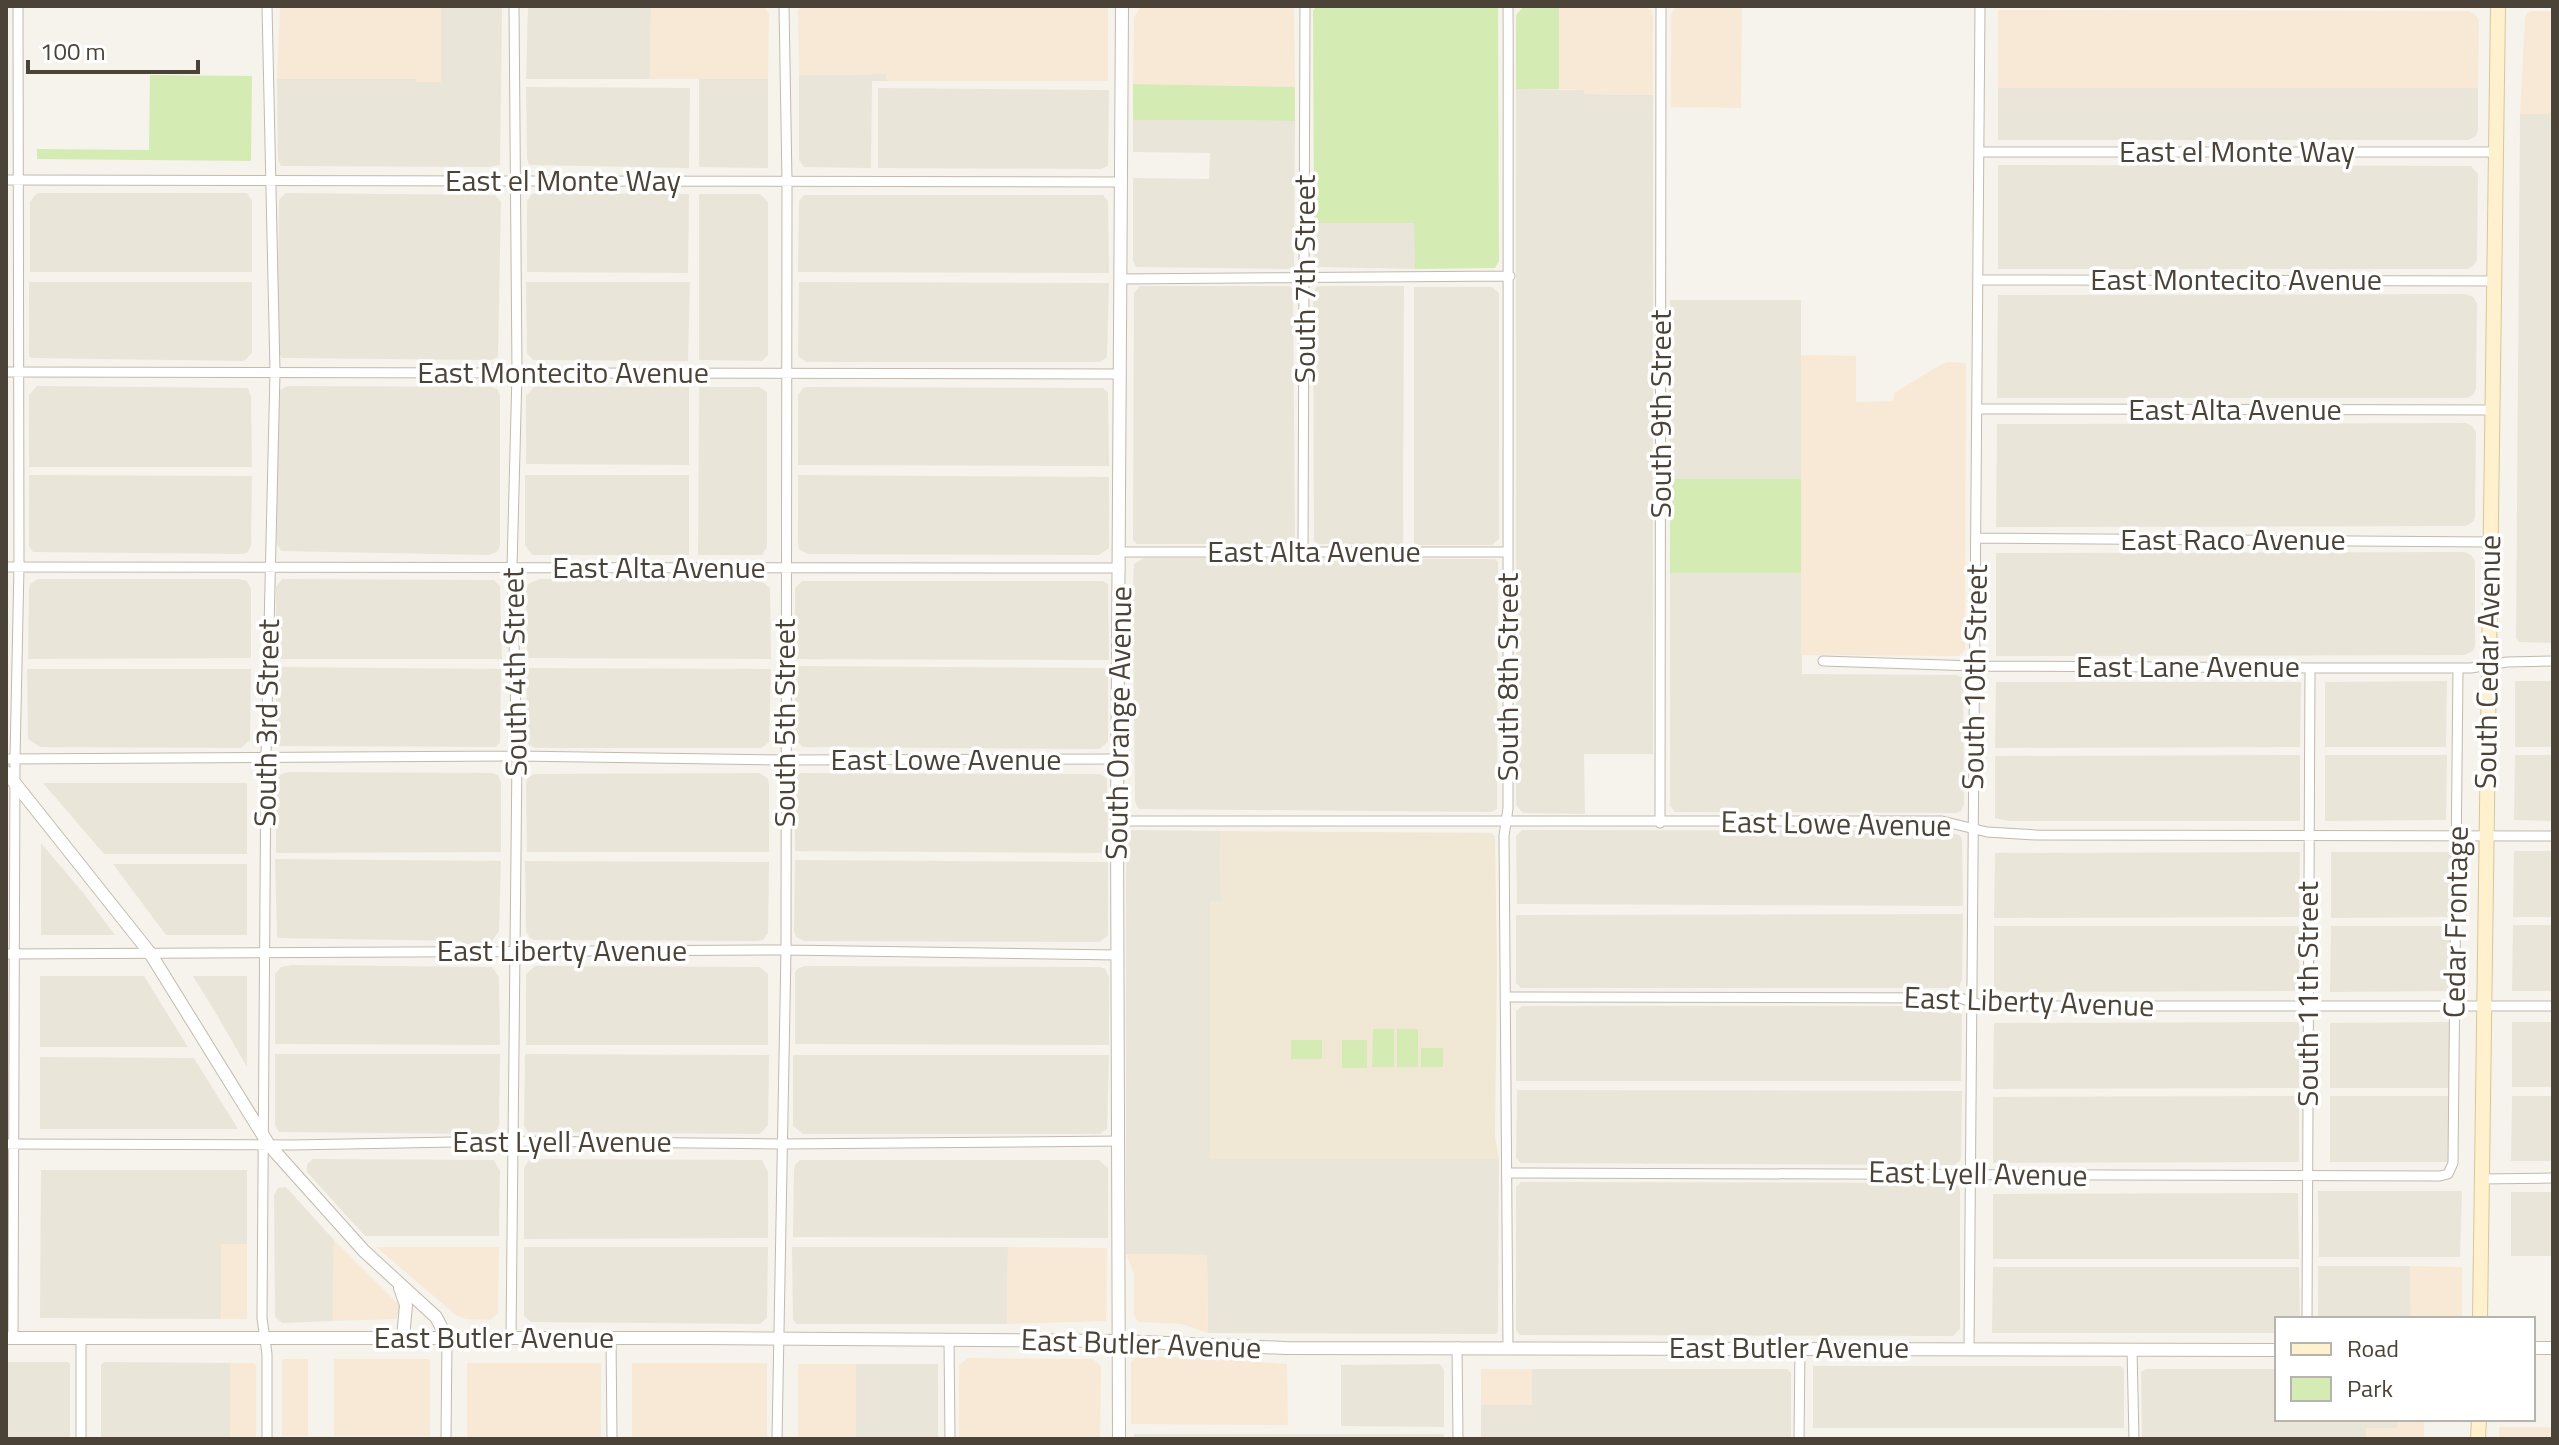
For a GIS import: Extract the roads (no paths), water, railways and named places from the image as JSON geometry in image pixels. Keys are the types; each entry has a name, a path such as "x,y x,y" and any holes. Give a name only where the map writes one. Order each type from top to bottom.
{"main road":[{"name":"South Cedar Avenue","path":"2480,1317 2498,6"}],"street":[{"path":"9,1338 10,759 19,567 18,6"},
{"name":"South 3rd Street","path":"267,6 275,372 266,756 265,1142 261,1287 267,1354 267,1439"},
{"name":"South 4th Street","path":"511,1337 517,756 512,568 517,373 514,6"},
{"name":"South 5th Street","path":"777,1439 786,950 787,181 784,6"},
{"name":"South Orange Avenue","path":"1119,1439 1117,821 1122,6"},
{"name":"South 7th Street","path":"1303,552 1305,6"},
{"name":"South 8th Street","path":"1508,6 1510,276 1505,997 1508,1348"},
{"name":"South 9th Street","path":"1660,823 1661,6"},
{"name":"South 10th Street","path":"1969,1349 1980,6"},
{"name":"East el Monte Way","path":"1979,152 2495,152"},
{"name":"East el Monte Way","path":"6,180 1120,182"},
{"path":"1120,279 1510,276"},
{"name":"East Montecito Avenue","path":"1979,280 2493,281"},
{"name":"East Montecito Avenue","path":"6,372 1120,374"},
{"name":"East Alta Avenue","path":"1978,409 2491,410"},
{"name":"East Raco Avenue","path":"1977,538 2490,542"},
{"name":"East Alta Avenue","path":"1120,552 1507,552"},
{"name":"East Alta Avenue","path":"6,567 1120,568"},
{"name":"East Lane Avenue","path":"1823,661 1975,666 2310,668 2458,668 2553,661"},
{"name":"South 11th Street","path":"2307,1317 2310,668"},
{"name":"Cedar Frontage","path":"2448,1174 2453,1163 2458,668"},
{"name":"East Lowe Avenue","path":"10,759 266,756 1119,759"},
{"path":"10,777 150,953 265,1142 344,1230 436,1317 447,1338 446,1439"},
{"name":"East Lowe Avenue","path":"1117,821 1942,821 2003,834 2036,835 2553,836"},
{"name":"East Liberty Avenue","path":"11,954 786,950 1117,955"},
{"name":"East Liberty Avenue","path":"1505,997 1960,998 1984,1006 2553,1006"},
{"name":"East Lyell Avenue","path":"11,1144 1119,1141"},
{"name":"East Lyell Avenue","path":"1507,1173 2448,1174"},
{"path":"2481,1179 2553,1178"},
{"path":"399,1285 406,1305 403,1338"},
{"path":"611,1337 612,1439"},
{"name":"East Butler Avenue","path":"9,1338 611,1337 1119,1341 1286,1348 2275,1350"},
{"path":"81,1339 81,1439"},
{"path":"949,1340 950,1439"},
{"path":"1457,1347 1458,1439"},
{"path":"1799,1439 1800,1348"},
{"path":"2132,1349 2134,1439"}]}
